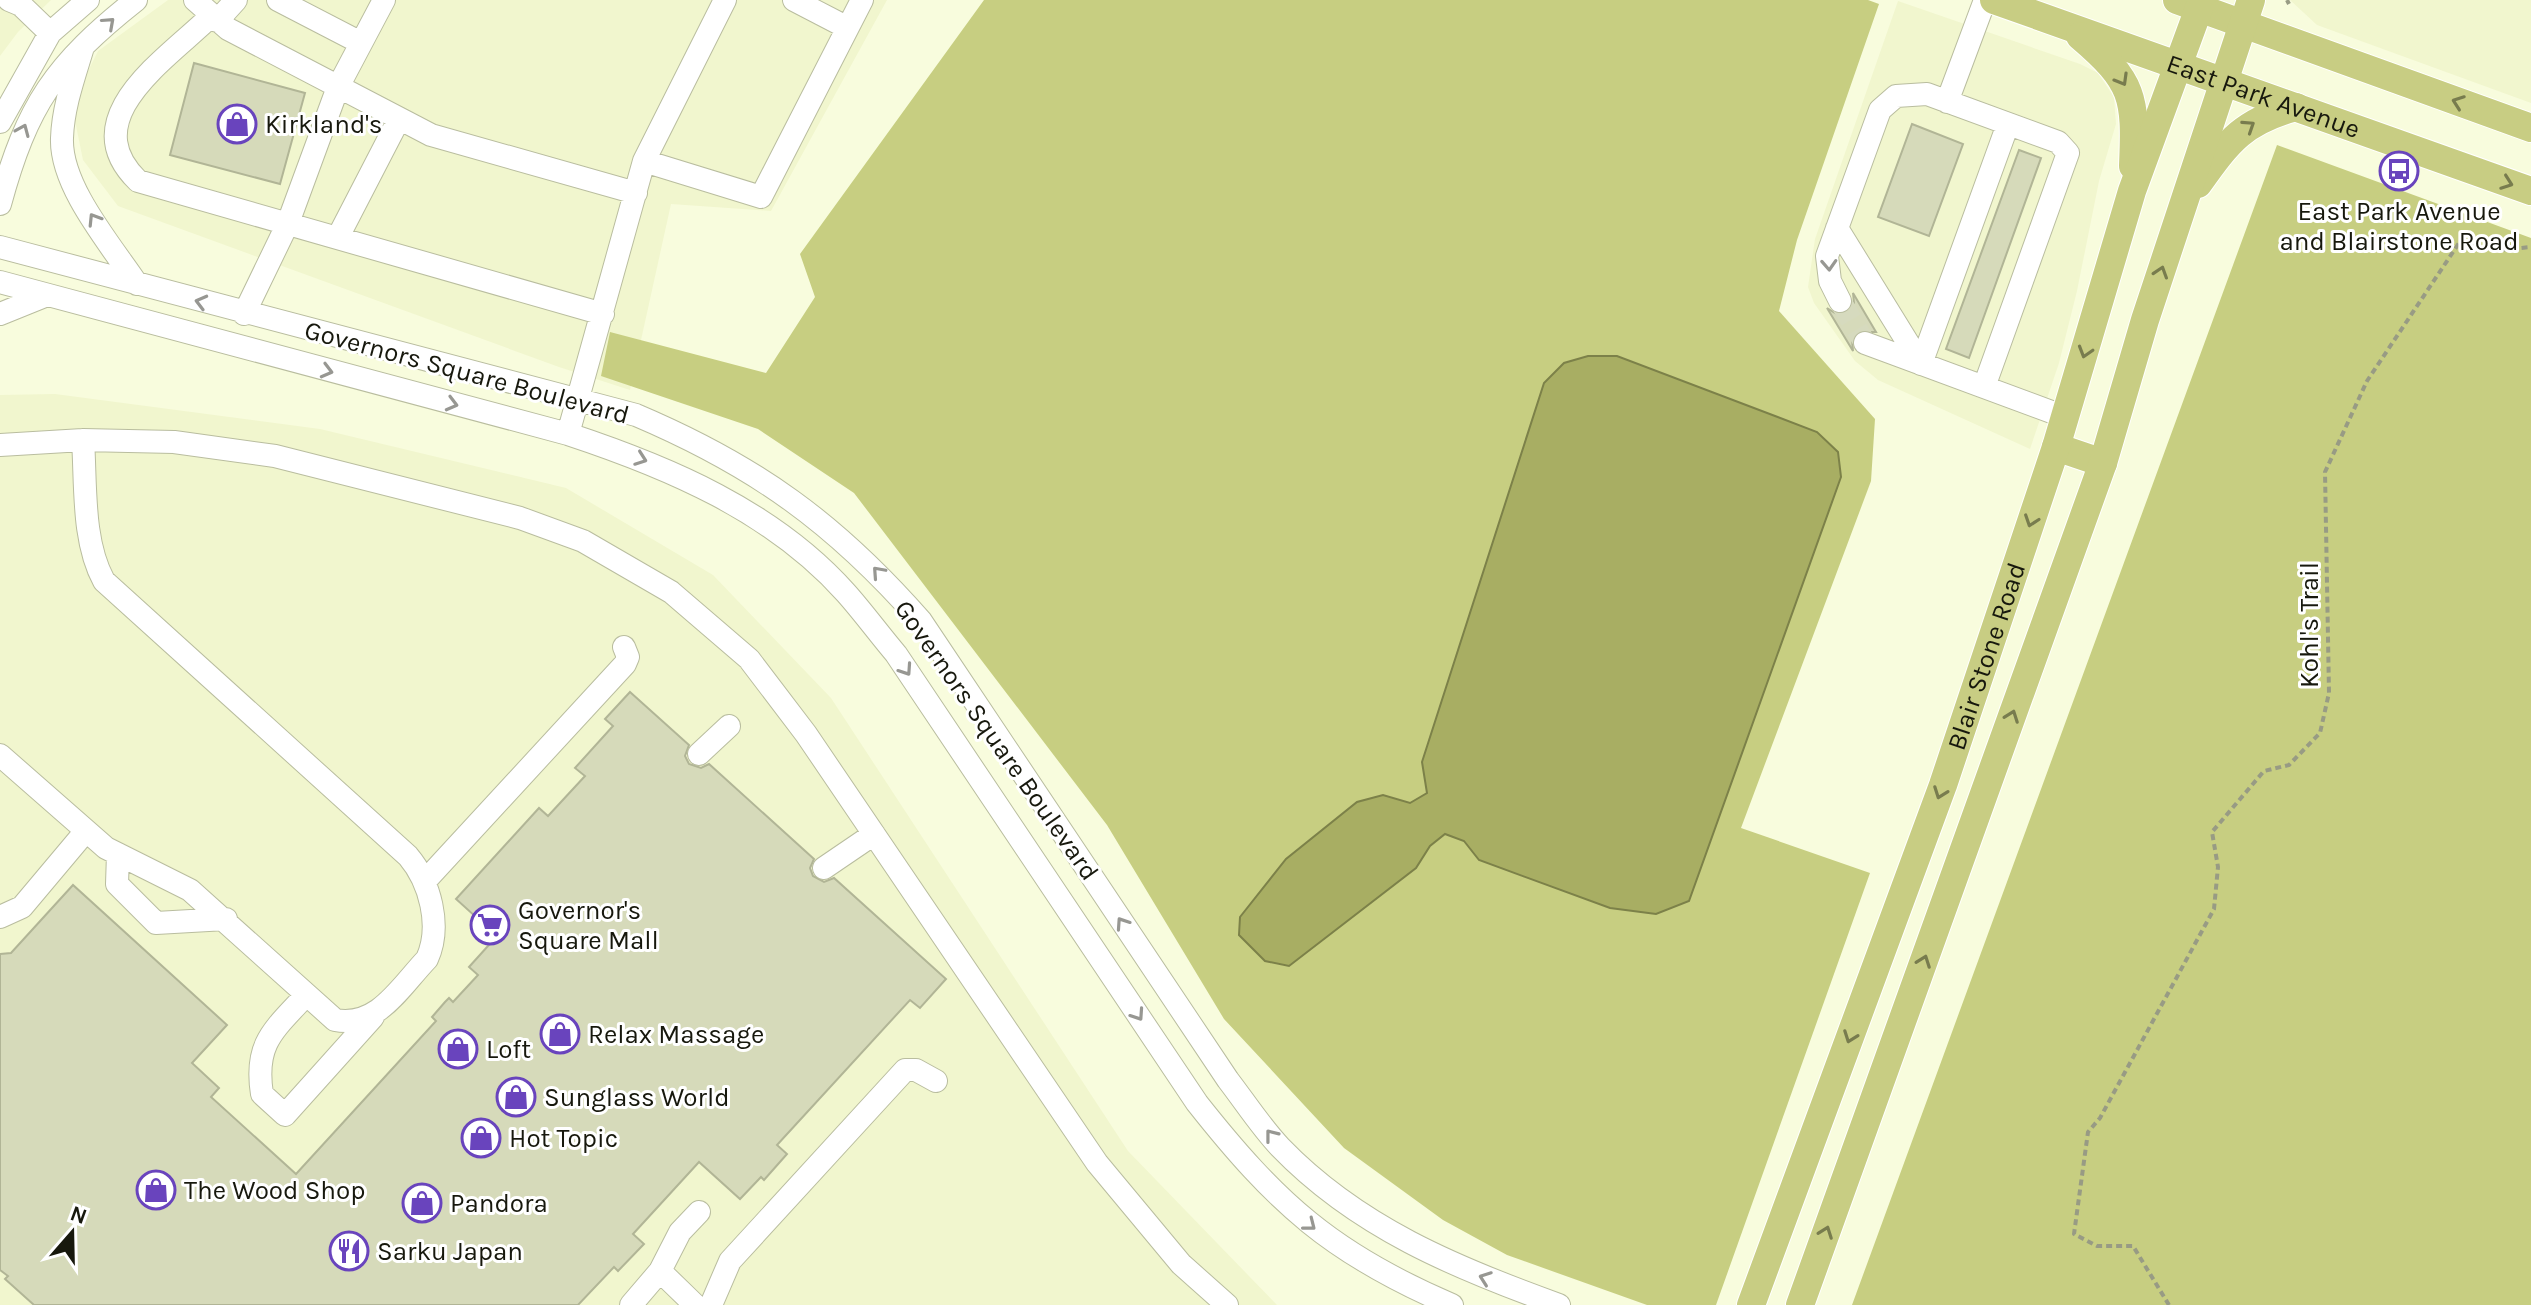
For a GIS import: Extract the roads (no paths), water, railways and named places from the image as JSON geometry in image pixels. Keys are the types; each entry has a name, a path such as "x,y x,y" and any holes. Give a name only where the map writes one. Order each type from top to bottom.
{"main road":[{"name":"East Park Avenue","path":"1994,0 2531,191"},
{"path":"2193,3 2247,12 2531,128"},
{"name":"Blair Stone Road","path":"1751,1305 1943,785 2056,447 2131,194 2179,64 2193,3"},
{"name":"Blair Stone Road","path":"1800,1305 2103,463 2182,207 2247,12"},
{"path":"2067,25 2115,68 2132,100 2135,114 2131,194"},
{"path":"2182,207 2224,147 2241,130 2269,115 2296,107"},
{"path":"2056,447 2103,463"}],"street":[{"path":"0,122 50,33 88,0"},
{"path":"0,204 28,118 42,92 83,47 136,0"},
{"path":"195,0 214,18 431,135 636,193"},
{"path":"236,0 122,106 113,135 116,152 123,167 138,181 603,314"},
{"path":"278,0 361,43"},
{"path":"244,314 288,223 338,87 384,0"},
{"path":"568,434 644,161 725,0"},
{"path":"794,0 846,27"},
{"path":"644,161 761,197 862,0"},
{"path":"1947,102 1985,0"},
{"path":"18,2 50,33"},
{"path":"83,47 66,107 62,140 66,171 137,284"},
{"path":"1840,301 1830,281 1827,256 1880,110 1896,96 1927,94 2058,142 2068,153 1984,387"},
{"path":"338,237 399,119"},
{"path":"1921,364 2008,124"},
{"path":"1837,228 1921,364"},
{"name":"Governors Square Boulevard","path":"0,247 244,314 578,397 636,415 700,442 773,485 870,563 921,621 1250,1108 1279,1146 1335,1197 1382,1228 1473,1274 1559,1305"},
{"name":"Governors Square Boulevard","path":"0,282 568,434 648,461 722,497 788,542 844,590 896,654 1218,1129 1245,1164 1288,1208 1331,1241 1376,1269 1452,1305"},
{"path":"0,314 47,295"},
{"path":"1865,343 2065,417"},
{"path":"1,445 83,440 178,443 275,456 520,518 583,541 671,592 749,659 874,834 1097,1163 1181,1264 1227,1305"},
{"path":"83,440 91,542 95,565 104,581 408,856 425,881 432,921 431,949 427,959 285,1115 262,1094 260,1057 265,1040 306,995"},
{"path":"425,881 625,664 628,657 624,647"},
{"path":"699,754 729,726"},
{"path":"0,755 85,832 118,854 190,890 226,919 335,1020 357,1023 376,1015"},
{"path":"0,917 22,907 85,832"},
{"path":"824,868 874,834"},
{"path":"118,854 117,884 156,923 226,919"},
{"path":"711,1305 730,1261 905,1070 916,1070 936,1081"},
{"path":"1218,1129 1250,1108"},
{"path":"631,1305 660,1271 680,1232 699,1212"},
{"path":"660,1271 695,1305"}],"tunnel":[{"path":"1840,301 1865,343"}],"place":[{"name":"Kirkland's","path":"237,124"},
{"name":"East Park Avenue and Blairstone Road","path":"2399,171"},
{"name":"Governor's Square Mall","path":"490,925"},
{"name":"Relax Massage","path":"560,1034"},
{"name":"Loft","path":"458,1049"},
{"name":"Sunglass World","path":"516,1097"},
{"name":"Hot Topic","path":"481,1138"},
{"name":"The Wood Shop","path":"156,1190"},
{"name":"Pandora","path":"422,1203"},
{"name":"Sarku Japan","path":"349,1251"}]}
